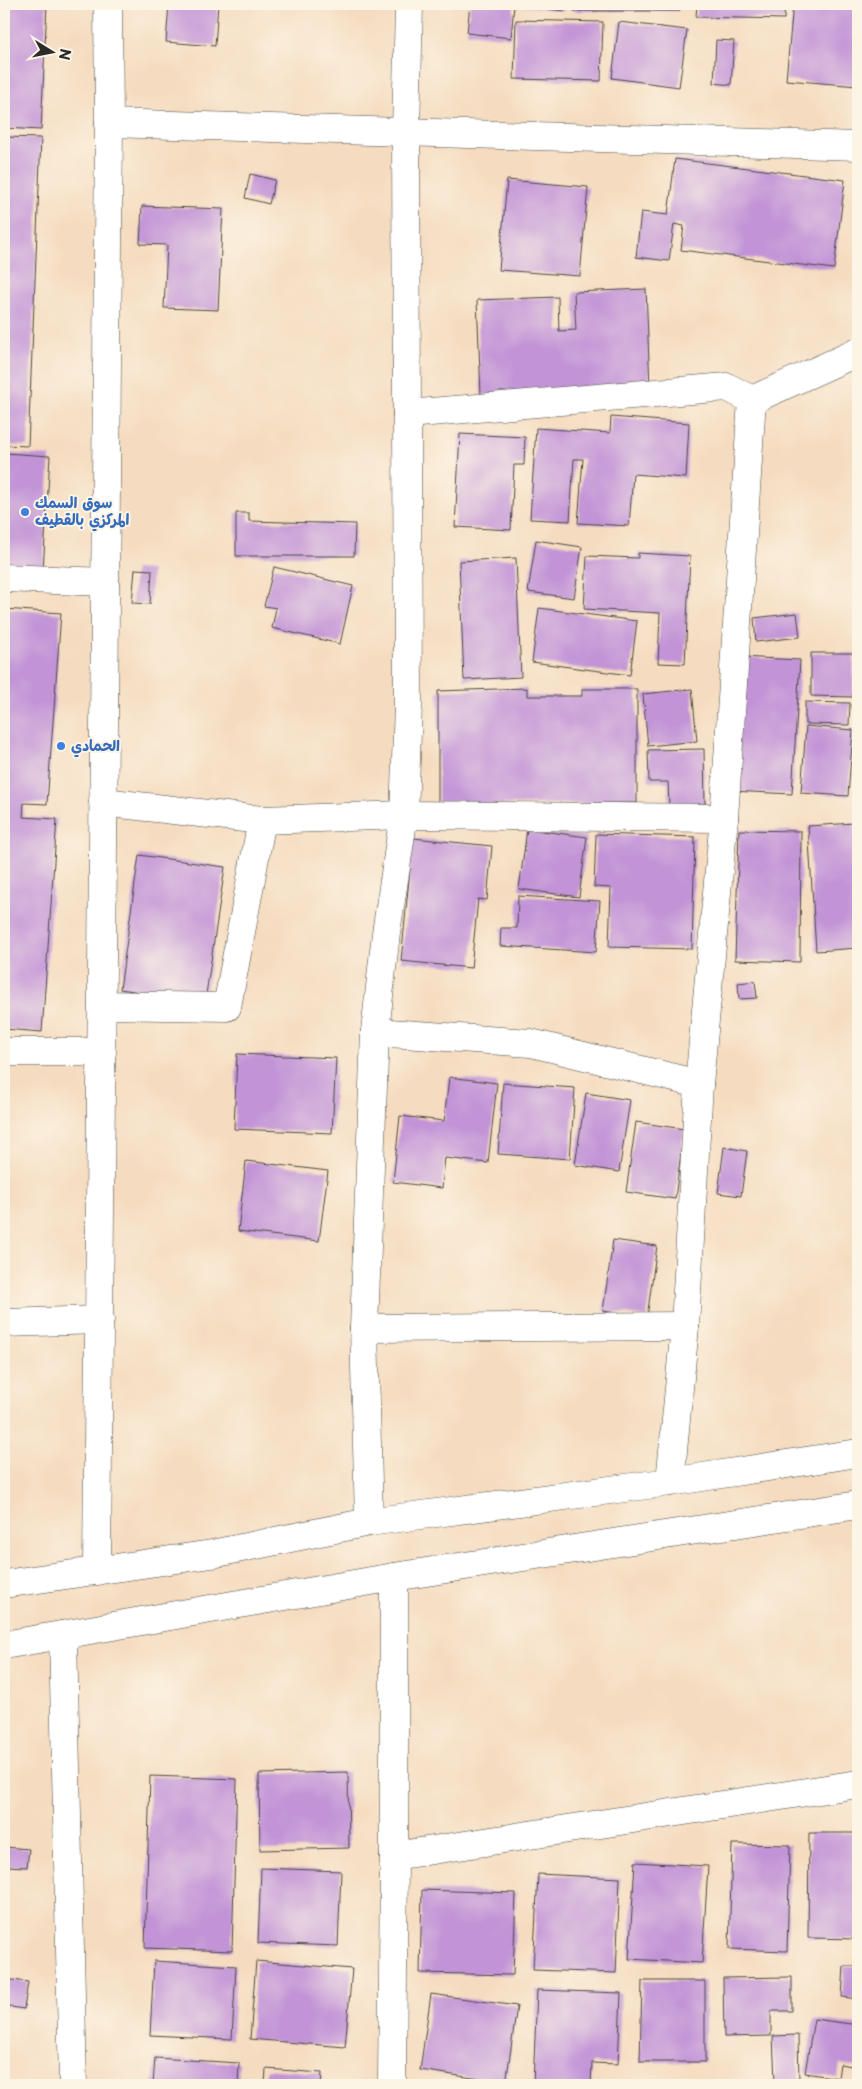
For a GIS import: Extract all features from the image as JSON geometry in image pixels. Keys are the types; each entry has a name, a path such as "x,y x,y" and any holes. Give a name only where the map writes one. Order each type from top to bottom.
{"street":[{"path":"97,1571 109,123 108,4"},
{"path":"368,1522 364,1328 375,1032 386,933 404,815 408,705 406,132 409,4"},
{"path":"109,123 858,146"},
{"path":"752,400 858,352"},
{"path":"407,414 727,387 752,400"},
{"path":"670,1482 685,1326 699,1084 724,818 752,400"},
{"path":"4,578 105,582"},
{"path":"103,802 262,820 404,815 724,818"},
{"path":"102,1005 227,1006 262,820"},
{"path":"375,1032 531,1043 699,1084"},
{"path":"4,1052 102,1052"},
{"path":"4,1323 100,1320"},
{"path":"364,1328 685,1326"},
{"path":"4,1584 212,1554 368,1522 670,1482 858,1453"},
{"path":"4,1645 394,1577 858,1505"},
{"path":"392,2085 394,1577"},
{"path":"63,1635 73,2085"},
{"path":"394,1856 858,1784"}],"building":[{"path":"4,4 47,4 41,130 4,128"},
{"path":"169,4 218,4 215,46 166,42"},
{"path":"470,4 565,4 564,11 514,5 511,38 467,33"},
{"path":"574,4 679,4 679,11 574,11"},
{"path":"697,4 785,4 784,19 696,17"},
{"path":"793,4 858,4 858,86 786,80"},
{"path":"516,20 603,22 601,81 514,79"},
{"path":"619,22 687,30 679,87 612,78"},
{"path":"716,40 734,41 731,85 714,83"},
{"path":"4,137 41,138 28,446 4,445"},
{"path":"675,159 845,180 834,269 681,250 684,226 674,224 669,261 636,257 641,212 668,215"},
{"path":"250,174 275,180 269,204 245,198"},
{"path":"507,180 588,187 580,276 499,270"},
{"path":"142,206 223,209 218,310 164,308 167,245 140,244"},
{"path":"646,289 650,387 481,395 477,300 558,297 559,331 576,330 574,292"},
{"path":"611,417 689,423 686,478 633,474 629,526 578,523 583,459 574,459 570,521 530,519 536,428 610,433"},
{"path":"460,434 525,437 524,465 514,465 511,530 455,527"},
{"name":"سوق السمك المركزي بالقطيف","path":"4,453 50,456 43,571 4,569"},
{"path":"236,513 249,513 249,521 355,524 354,556 236,556"},
{"path":"536,540 582,547 574,598 528,592"},
{"path":"638,553 690,556 685,664 658,663 660,613 584,609 587,556 638,558"},
{"path":"516,558 521,677 464,680 459,561"},
{"path":"274,567 353,586 340,644 272,628 276,608 264,606"},
{"path":"135,569 152,570 150,604 132,603"},
{"path":"539,608 637,621 630,675 532,662"},
{"path":"4,609 61,613 47,804 24,803 23,817 57,819 42,1032 4,1029"},
{"path":"797,613 800,637 756,642 754,618"},
{"path":"811,653 854,653 853,697 811,696"},
{"path":"740,657 800,660 792,794 731,791"},
{"path":"527,688 527,696 582,696 582,689 637,689 637,803 438,805 438,691"},
{"path":"692,689 697,741 648,746 643,694"},
{"path":"805,702 850,703 849,725 805,724"},
{"path":"806,726 853,730 848,796 801,793"},
{"path":"704,749 705,804 669,805 668,782 649,782 648,750"},
{"path":"854,823 858,894 858,948 816,951 808,826"},
{"path":"527,829 587,837 579,897 519,889"},
{"path":"739,830 801,831 800,962 735,960"},
{"path":"596,834 695,837 692,949 609,947 611,888 594,887"},
{"path":"413,838 492,846 487,900 478,899 471,968 401,961"},
{"path":"139,855 225,867 205,1001 120,989"},
{"path":"518,896 600,901 596,952 500,946 501,928 517,928"},
{"path":"755,981 757,998 739,999 738,983"},
{"path":"237,1054 336,1058 332,1133 234,1129"},
{"path":"449,1077 497,1083 488,1163 445,1158 442,1188 393,1182 400,1116 444,1121"},
{"path":"503,1083 575,1088 570,1159 498,1154"},
{"path":"586,1093 630,1100 619,1172 575,1165"},
{"path":"636,1122 684,1129 675,1199 626,1192"},
{"path":"724,1147 747,1151 741,1196 718,1193"},
{"path":"246,1161 328,1171 319,1241 238,1231"},
{"path":"613,1240 657,1246 647,1317 603,1311"},
{"path":"348,1772 349,1848 260,1850 259,1774"},
{"path":"150,1776 237,1779 232,1951 145,1948"},
{"path":"809,1833 858,1833 858,1939 808,1938"},
{"path":"732,1844 790,1845 787,1951 729,1949"},
{"path":"4,1847 29,1849 27,1867 4,1866"},
{"path":"635,1862 708,1866 702,1963 629,1959"},
{"path":"261,1868 341,1871 338,1946 258,1943"},
{"path":"538,1874 620,1878 616,1973 533,1970"},
{"path":"422,1890 516,1893 513,1975 420,1973"},
{"path":"154,1961 236,1966 232,2039 150,2035"},
{"path":"256,1961 352,1969 345,2047 250,2039"},
{"path":"844,1966 858,1966 858,1999 842,1997"},
{"path":"792,1977 792,2011 771,2011 771,2036 724,2037 723,1978"},
{"path":"4,1979 28,1982 24,2009 4,2006"},
{"path":"642,1981 705,1981 705,2062 640,2062"},
{"path":"537,1990 621,1993 618,2064 592,2063 591,2085 533,2085"},
{"path":"431,1994 517,2006 506,2083 420,2070"},
{"path":"814,2019 858,2025 858,2067 840,2064 838,2078 805,2073"},
{"path":"798,2035 799,2081 775,2082 773,2036"},
{"path":"155,2058 239,2063 238,2085 153,2085"},
{"path":"266,2069 322,2073 321,2085 265,2085"}],"place":[{"name":"سوق السمك المركزي بالقطيف","path":"25,512"},
{"name":"الحمادي","path":"61,746"}]}
